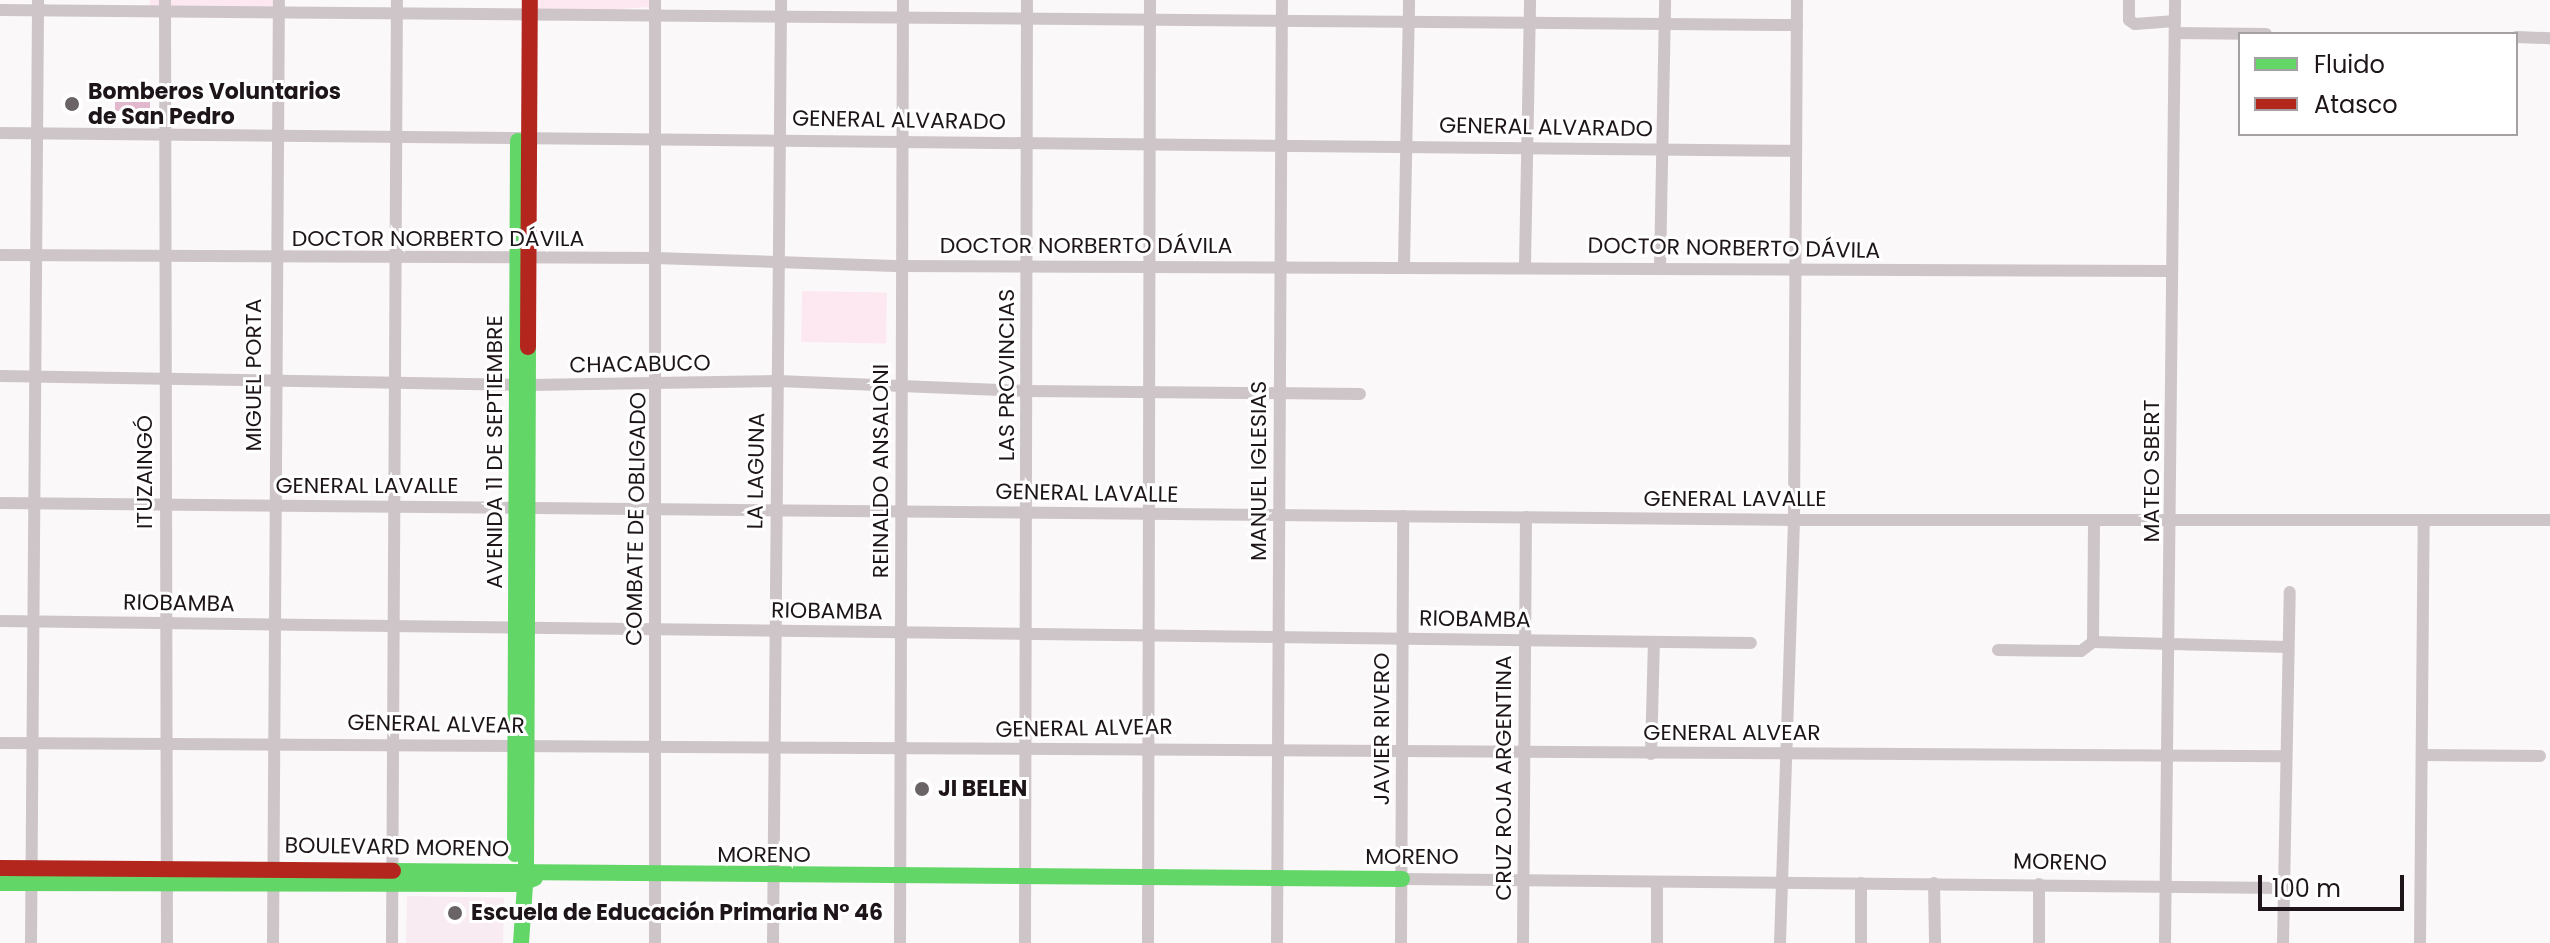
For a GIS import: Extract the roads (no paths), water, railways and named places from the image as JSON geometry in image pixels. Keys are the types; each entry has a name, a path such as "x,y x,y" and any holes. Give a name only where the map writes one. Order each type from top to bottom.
{"main road":[{"name":"AVENIDA 11 DE SEPTIEMBRE","path":"521,943 525,876 521,745 524,8"},
{"name":"BOULEVARD MORENO","path":"0,868 32,875"},
{"name":"BOULEVARD MORENO","path":"0,883 32,875 166,873 525,876"},
{"name":"MORENO","path":"525,876 1402,879"}],"street":[{"name":"COMBATE DE OBLIGADO","path":"655,0 658,384 653,630 655,943"},
{"name":"REINALDO ANSALONI","path":"900,943 903,0"},
{"name":"LAS PROVINCIAS","path":"1025,943 1027,0"},
{"path":"1148,943 1145,635 1150,0"},
{"name":"MANUEL IGLESIAS","path":"1277,943 1282,0"},
{"path":"1404,265 1409,0"},
{"path":"1525,265 1530,0"},
{"path":"1660,268 1665,0"},
{"path":"1780,943 1794,520 1797,0"},
{"path":"2129,0 2129,20 2135,24 2240,32"},
{"name":"MATEO SBERT","path":"2165,943 2173,519 2175,0"},
{"path":"0,10 38,5 397,6 655,14 781,6 903,15 1797,25"},
{"path":"31,943 38,5"},
{"name":"ITUZAINGÓ","path":"165,5 167,943"},
{"name":"MIGUEL PORTA","path":"273,943 273,380 279,6"},
{"path":"392,943 394,744 390,626 393,134 397,6"},
{"name":"LA LAGUNA","path":"773,943 774,510 780,261 781,6"},
{"path":"2518,37 2550,38"},
{"name":"GENERAL ALVARADO","path":"0,133 524,135 1796,151"},
{"name":"DOCTOR NORBERTO DÁVILA","path":"0,255 275,260 655,258 902,266 1525,265 1795,270 2172,271"},
{"name":"CHACABUCO","path":"0,376 523,385 778,381 1027,391 1360,394"},
{"name":"GENERAL LAVALLE","path":"0,503 1794,520 2550,520"},
{"name":"JAVIER RIVERO","path":"1401,943 1403,516"},
{"name":"CRUZ ROJA ARGENTINA","path":"1523,943 1526,517"},
{"path":"2420,943 2424,520"},
{"path":"2093,642 2094,521"},
{"path":"2283,943 2290,592"},
{"name":"RIOBAMBA","path":"0,621 522,630 1751,643"},
{"path":"1651,754 1654,642"},
{"path":"1998,650 2081,651 2093,642 2288,647"},
{"name":"GENERAL ALVEAR","path":"0,743 271,741 773,748 1145,746 1651,754 2286,756"},
{"path":"2422,755 2540,756"},
{"name":"MORENO","path":"1402,879 2284,888"},
{"path":"1657,882 1657,943"},
{"path":"1861,883 1861,943"},
{"path":"1934,883 1935,943"},
{"path":"2039,884 2039,943"}],"place":[{"name":"Bomberos Voluntarios de San Pedro","path":"72,104"},
{"name":"JI BELEN","path":"922,789"},
{"name":"Escuela de Educación Primaria N° 46","path":"455,913"}]}
